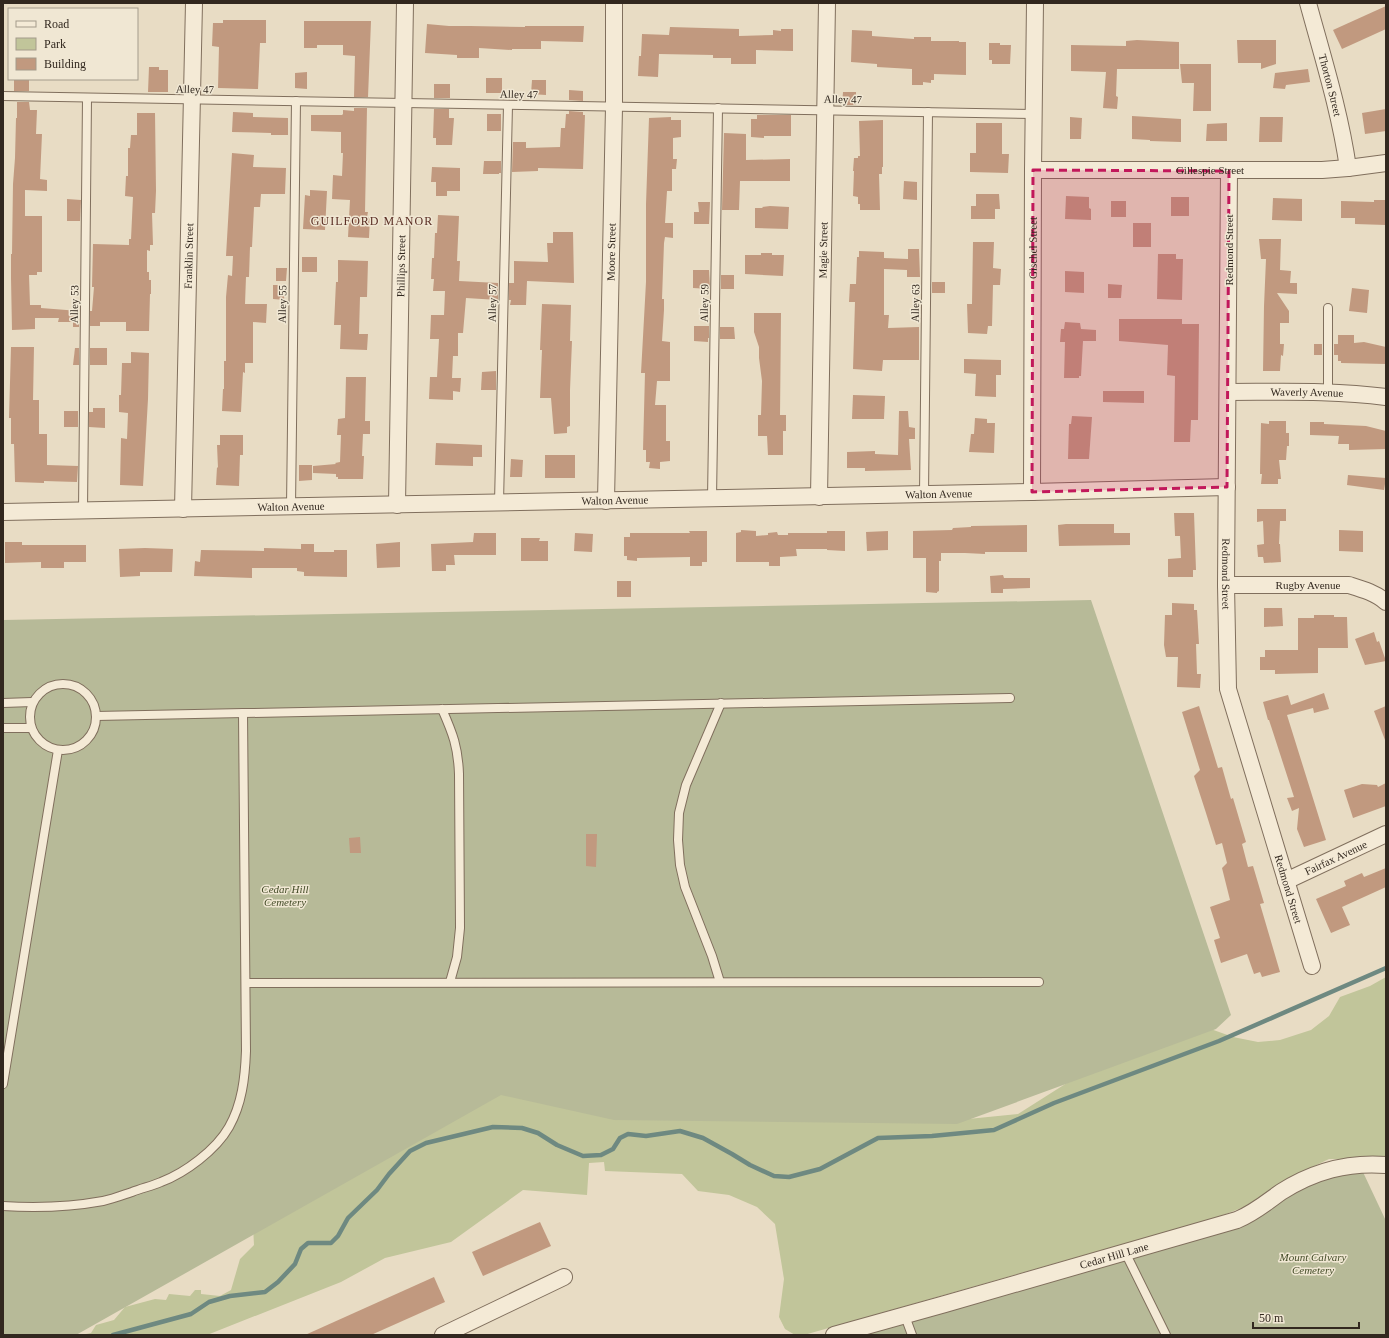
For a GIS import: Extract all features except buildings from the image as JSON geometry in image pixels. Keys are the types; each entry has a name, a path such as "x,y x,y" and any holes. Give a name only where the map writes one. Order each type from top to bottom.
{"street":[{"name":"Franklin Street","path":"183,509 194,3"},
{"name":"Phillips Street","path":"397,504 405,3"},
{"name":"Moore Street","path":"606,501 614,107 614,3"},
{"name":"Magie Street","path":"819,497 827,3"},
{"name":"Gischel Street","path":"1032,492 1035,3"},
{"name":"Thorton Street","path":"1308,3 1340,123 1348,168"},
{"name":"Gillespie Street","path":"1033,170 1229,171 1348,168 1386,163"},
{"name":"Redmond Street","path":"1229,171 1226,585 1228,689 1312,966"},
{"name":"Waverly Avenue","path":"1228,392 1328,392 1386,397"},
{"name":"Walton Avenue","path":"3,512 819,497 1227,487"},
{"name":"Rugby Avenue","path":"1226,585 1349,585 1367,591 1386,602"},
{"name":"Fairfax Avenue","path":"1286,881 1386,834"},
{"name":"Cedar Hill Lane","path":"834,1335 905,1316 1245,1216 1295,1184 1322,1171 1351,1165 1386,1165"},
{"path":"443,1335 564,1277"}],"lane":[{"name":"Alley 47","path":"3,96 1034,114"},
{"name":"Alley 53","path":"84,510 87,98"},
{"name":"Alley 55","path":"291,506 296,101"},
{"name":"Alley 57","path":"499,503 508,105"},
{"name":"Alley 59","path":"712,498 718,108"},
{"name":"Alley 63","path":"924,494 928,112"},
{"path":"1328,308 1328,392"},
{"path":"56,684 67,684 77,686 86,692 96,710 96,716 93,731 87,740 79,746 69,750 58,750 48,747 39,741 31,728 29,712 32,702 46,687 56,684"},
{"path":"96,716 1010,698"},
{"path":"3,703 32,702"},
{"path":"720,982 712,956 685,887 680,865 678,840 679,813 686,785 721,703"},
{"path":"442,709 454,736 458,755 459,774 460,928 457,957 450,982"},
{"path":"3,1206 23,1208 63,1206 105,1201 162,1182 192,1166 214,1147 232,1121 238,1107 245,1079 246,1051 243,713"},
{"path":"3,728 31,728"},
{"path":"3,1084 58,750"},
{"path":"246,983 1038,982"},
{"path":"3,1025 12,1027"},
{"path":"1125,1252 1166,1335"},
{"path":"905,1316 912,1335"}],"highlighted area":[{"path":"1033,170 1229,171 1227,487 1032,492"}],"green space":[{"name":"Cedar Hill Cemetery","path":"1091,600 1231,1015 1216,1029 957,1124 614,1120 501,1095 76,1335 3,1335 3,620"},
{"path":"1386,977 1386,1160 1329,1159 1306,1170 1249,1205 1218,1217 804,1335 795,1335 785,1329 779,1317 784,1279 775,1224 757,1207 729,1195 698,1191 682,1174 605,1171 604,1162 589,1163 587,1195 523,1190 451,1242 385,1258 341,1282 207,1335 81,1335 91,1333 96,1325 114,1320 125,1307 155,1299 166,1300 169,1294 190,1296 195,1290 201,1290 201,1294 220,1296 231,1290 240,1259 254,1245 253,1226 369,1068 948,1121 1018,1114 1100,1062 1194,1023 1233,1037 1258,1042 1280,1040 1311,1030 1329,1016 1340,997 1370,986"},
{"name":"Mount Calvary Cemetery","path":"1362,1170 1386,1221 1386,1335 851,1335 1233,1223 1298,1186"}],"waterway":[{"path":"113,1335 191,1314 209,1302 230,1296 265,1292 278,1282 295,1264 301,1249 308,1243 331,1243 338,1236 348,1218 377,1190 410,1151 426,1143 493,1127 522,1128 538,1133 557,1145 583,1156 601,1155 613,1149 620,1138 628,1134 646,1136 680,1131 703,1138 750,1165 774,1176 789,1177 820,1169 878,1138 932,1136 994,1130 1054,1103 1219,1041 1386,968"}],"district":[{"name":"GUILFORD MANOR","path":"372,221"}]}
